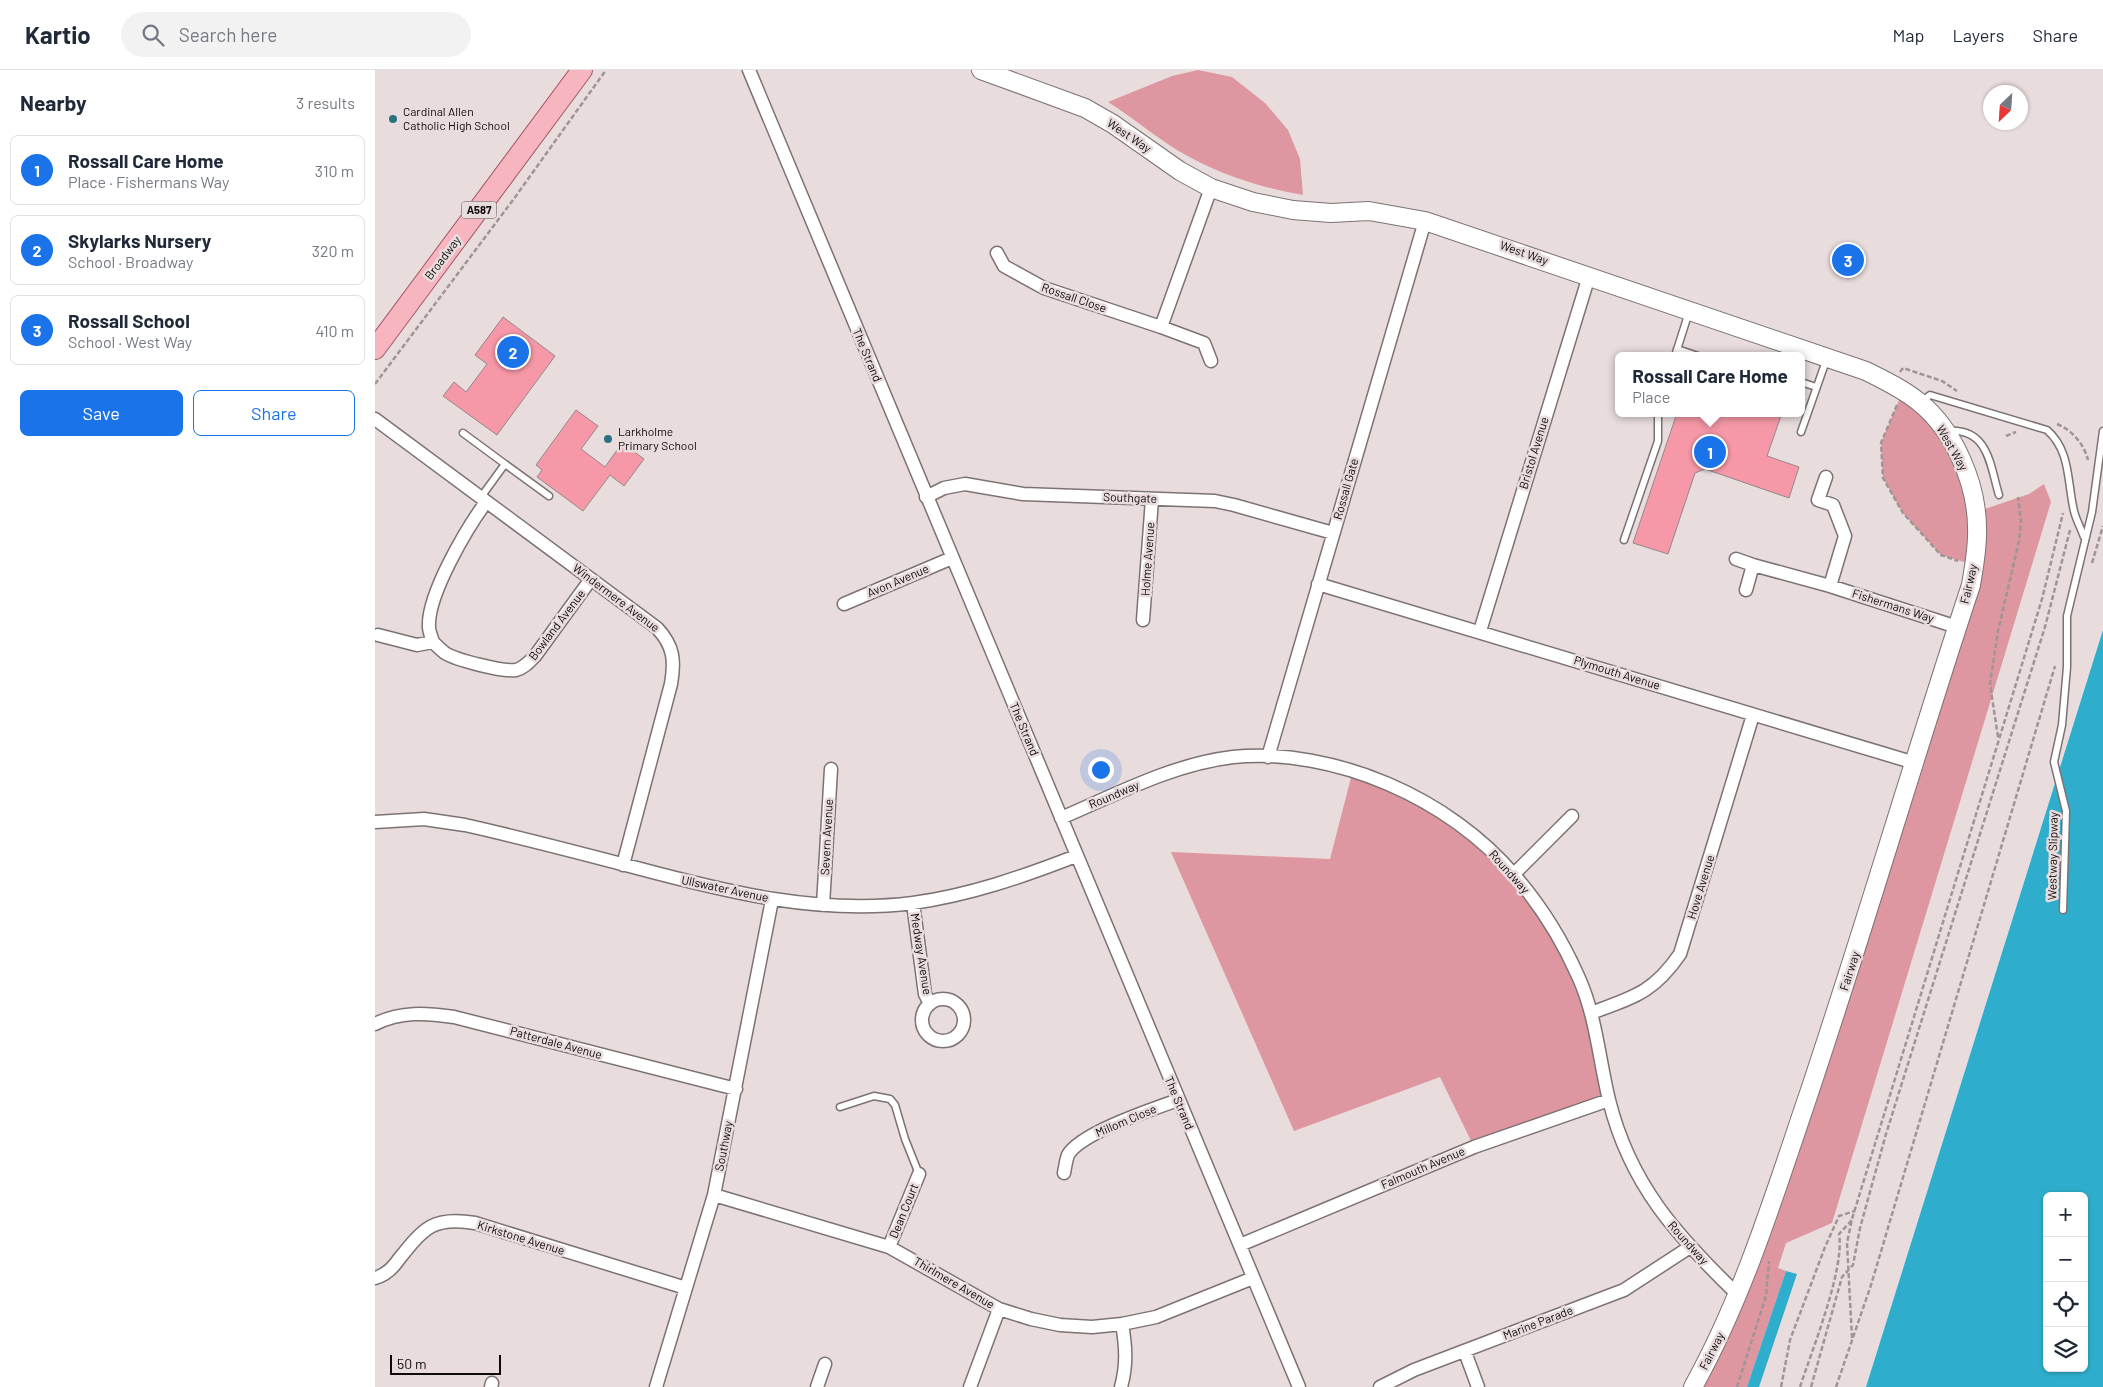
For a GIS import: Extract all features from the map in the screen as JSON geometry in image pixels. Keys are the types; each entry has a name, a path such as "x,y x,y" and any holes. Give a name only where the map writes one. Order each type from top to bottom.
{"main road":[{"name":"Broadway","path":"375,349 582,70"}],"street":[{"name":"The Strand","path":"749,70 1299,1387"},
{"name":"West Way","path":"981,70 1085,108 1113,124 1180,171 1211,188 1253,202 1293,210 1331,213 1369,211 1425,221 1866,371 1903,391 1920,403 1945,432 1967,474 1973,496 1977,545"},
{"path":"1161,328 1211,188"},
{"name":"Rossall Gate","path":"1268,756 1425,221"},
{"name":"Rossall Close","path":"997,253 1004,266 1044,288 1204,343 1211,361"},
{"name":"Bristol Avenue","path":"1480,631 1589,276"},
{"name":"Windermere Avenue","path":"375,419 657,628 668,639 673,654 671,684 623,864"},
{"path":"1826,478 1818,500 1833,505 1845,536 1830,586"},
{"name":"Southgate","path":"926,497 944,488 965,484 1023,494 1215,501 1234,504 1333,533"},
{"path":"378,635 417,645 433,642 429,627 431,612 441,584 461,540 484,499"},
{"name":"Holme Avenue","path":"1143,620 1153,499"},
{"name":"Fairway","path":"1693,1387 1716,1346 1767,1220 1854,959 1971,585 1977,545"},
{"name":"Avon Avenue","path":"845,604 952,558"},
{"name":"Fishermans Way","path":"1736,560 1830,586 1957,627"},
{"path":"1746,590 1753,564"},
{"name":"Bowland Avenue","path":"433,642 445,653 458,658 508,670 518,670 527,665 535,656 591,579"},
{"name":"Plymouth Avenue","path":"1318,584 1480,631 1915,763"},
{"name":"Hove Avenue","path":"1591,1013 1634,997 1652,987 1666,974 1680,954 1753,715"},
{"name":"Roundway","path":"1061,818 1183,768 1234,757 1268,756 1298,758 1353,770 1385,783 1441,812 1468,831 1514,874 1542,911 1563,944 1579,978 1591,1013 1609,1100 1620,1139 1637,1177 1690,1247 1738,1295"},
{"name":"Severn Avenue","path":"823,905 831,768"},
{"path":"1514,874 1572,816"},
{"name":"Ullswater Avenue","path":"375,822 424,820 465,825 728,891 772,900 823,905 867,906 913,903 984,889 1015,880 1076,856"},
{"name":"Southway","path":"656,1387 714,1195 772,900"},
{"name":"Medway Avenue","path":"913,903 925,994 930,1004"},
{"name":"Patterdale Avenue","path":"375,1024 405,1014 431,1014 454,1017 736,1089"},
{"name":"Millom Close","path":"1064,1174 1069,1154 1079,1144 1097,1132 1178,1100"},
{"name":"Falmouth Avenue","path":"1240,1245 1474,1147 1609,1100"},
{"name":"Dean Court","path":"889,1248 919,1174"},
{"name":"Thirlmere Avenue","path":"714,1195 889,1248 936,1272 977,1298 999,1309 1031,1319 1060,1325 1091,1327 1122,1324 1156,1317 1253,1278"},
{"name":"Kirkstone Avenue","path":"375,1278 391,1269 417,1236 435,1223 454,1220 475,1223 686,1288"},
{"name":"Marine Parade","path":"1380,1387 1413,1370 1465,1352 1624,1290 1690,1247"},
{"path":"970,1387 999,1309"},
{"path":"1121,1387 1126,1368 1126,1347 1122,1324"},
{"path":"1465,1352 1478,1387"},
{"path":"817,1387 825,1364"}],"lane":[{"path":"1676,352 1689,311"},
{"path":"1801,432 1827,357"},
{"path":"1805,383 1817,387"},
{"path":"1920,403 1930,395 2047,430 2056,438 2064,453 2074,512 2084,537"},
{"path":"1624,540 1658,441 1658,417"},
{"path":"1945,432 1957,431 1975,436 1984,445 1999,496"},
{"name":"Westway Slipway","path":"2063,910 2066,811 2054,762 2063,715 2067,667 2067,616 2095,495 2103,431"},
{"path":"463,433 549,496"},
{"path":"484,499 505,464"},
{"path":"840,1107 875,1096 889,1099 895,1105 905,1139 919,1174"}],"path":[{"path":"375,384 513,200 606,70"},
{"path":"1903,391 1881,443 1883,478 1903,513 1941,555 1974,566"},
{"path":"1998,738 1990,684 1998,631 2019,541 2021,522 2018,498"},
{"path":"1852,1340 1847,1243 1855,1211 2042,599 2063,512"},
{"path":"1811,1387 1842,1277 1853,1265 1860,1228 1886,1134 2045,627 2074,512"},
{"path":"1836,1387 1871,1285 2056,663"},
{"path":"1781,1387 1790,1340 1825,1247 1839,1216 1855,1211"},
{"path":"1800,1387 1836,1274 1841,1248 1839,1234 1853,1219"},
{"path":"1737,1387 1766,1296 1769,1260"}],"shaded area":[{"path":"1198,70 1232,77 1265,103 1288,130 1300,159 1303,195 1254,184 1207,166 1177,150 1108,102 1172,76"},
{"path":"1903,391 1932,416 1976,512 2029,494 2044,484 2051,502 1832,1223 1786,1243 1778,1268 1786,1271 1747,1387 1693,1387 1738,1295 1974,565 1941,555 1903,513 1883,478 1881,443"},
{"path":"1353,770 1413,796 1514,874 1579,978 1609,1100 1474,1147 1440,1077 1294,1131 1171,852 1330,859"}],"water":[{"path":"2103,630 2103,1387 1866,1387"},
{"path":"1786,1271 1797,1274 1759,1387 1747,1387"}],"building":[{"path":"503,317 555,356 497,435 443,396 454,382 466,392 487,364 475,355"},
{"path":"576,410 598,426 581,449 605,467 622,443 644,459 624,486 610,475 583,511 537,477 542,470 536,465"},
{"path":"1676,417 1781,417 1767,456 1799,467 1789,498 1705,469 1695,473 1668,554 1633,543"}],"place":[{"name":"Cardinal Allen Catholic High School","path":"393,119"},
{"name":"Rossall School","path":"1848,260"},
{"name":"Skylarks Nursery","path":"513,352"},
{"name":"Larkholme Primary School","path":"608,439"},
{"name":"Rossall Care Home","path":"1710,452"}]}
